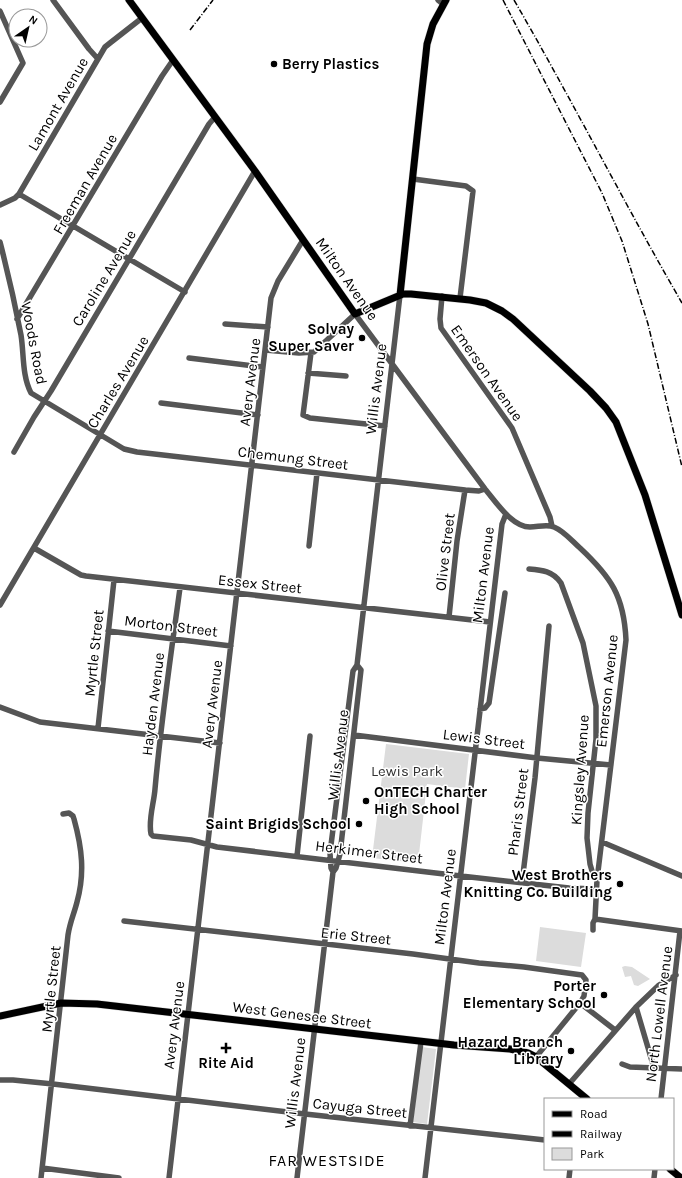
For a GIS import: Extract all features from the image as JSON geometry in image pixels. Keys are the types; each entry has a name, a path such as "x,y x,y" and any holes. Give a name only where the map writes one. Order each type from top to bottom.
{"main road":[{"name":"Milton Avenue","path":"129,0 255,171 355,314"},
{"name":"Willis Avenue","path":"400,295 414,179 427,44 433,24 443,2"},
{"path":"355,314 400,295 411,294 460,298 486,303 502,311 513,319 590,391 612,417 624,442 645,495 682,615"},
{"name":"West Genesee Street","path":"0,1016 61,1003 97,1004 421,1042 510,1049 536,1057 586,1098"},
{"path":"671,1170 681,1178"}],"street":[{"path":"53,0 98,59"},
{"path":"0,11 22,63 0,102"},
{"name":"Lamont Avenue","path":"0,205 19,194 98,59 110,42 142,18"},
{"name":"Freeman Avenue","path":"18,319 159,81 173,60"},
{"name":"Caroline Avenue","path":"14,452 202,136 215,117"},
{"name":"Charles Avenue","path":"0,605 255,171"},
{"path":"414,179 466,186 472,189 473,194 460,298"},
{"path":"19,194 185,292"},
{"name":"Avery Avenue","path":"169,1178 273,292 303,240"},
{"name":"Woods Road","path":"0,242 18,319 28,388 31,393 101,434"},
{"name":"Willis Avenue","path":"333,872 330,860 353,671 357,665 400,295"},
{"name":"Emerson Avenue","path":"442,296 440,319 441,328 512,428 550,517 552,526 561,530 600,566 614,586 622,609 626,640 597,880 593,930"},
{"path":"265,350 311,353 318,350 355,314"},
{"name":"Milton Avenue","path":"355,314 485,489 506,514 502,524 490,622 425,1178"},
{"path":"225,324 268,327"},
{"path":"311,353 302,412 303,415 306,417 385,426"},
{"path":"189,358 263,367"},
{"path":"308,373 346,376"},
{"path":"161,403 258,415"},
{"name":"Chemung Street","path":"101,434 124,449 137,452 479,492 485,489"},
{"path":"309,546 317,474"},
{"name":"Olive Street","path":"449,617 457,541 465,490"},
{"path":"506,514 512,520 526,527 552,526"},
{"name":"Essex Street","path":"34,548 81,575 180,588 490,622"},
{"name":"Kingsley Avenue","path":"529,569 547,571 555,575 561,583 578,630 596,706 596,739 588,813 587,838 590,864 597,880"},
{"name":"Myrtle Street","path":"98,728 114,580"},
{"name":"Hayden Avenue","path":"150,823 180,588"},
{"path":"480,709 485,708 489,703 505,593"},
{"name":"Pharis Street","path":"522,882 537,758 549,626"},
{"name":"Morton Street","path":"108,631 231,646"},
{"name":"Willis Avenue","path":"297,1178 333,872 338,861 354,735 361,670 357,665"},
{"path":"0,707 40,722 220,742"},
{"name":"Lewis Street","path":"354,735 476,749 537,758 611,765"},
{"path":"297,856 310,736"},
{"name":"Myrtle Street","path":"41,1178 71,919 80,888 82,855 81,845 73,816 69,813 63,814"},
{"name":"Herkimer Street","path":"150,823 150,833 153,836 191,840 218,847 461,876 569,888 596,889"},
{"path":"602,842 622,849 682,876"},
{"path":"595,919 681,931"},
{"name":"Erie Street","path":"124,921 579,974 585,978 586,984 584,996 580,1003"},
{"name":"North Lowell Avenue","path":"661,1098 681,931"},
{"path":"569,1084 636,1007 659,985 676,974"},
{"path":"536,1057 580,1003 615,1030"},
{"path":"636,1007 654,1068"},
{"path":"410,1126 421,1042"},
{"path":"622,1064 630,1067 682,1069"},
{"name":"Cayuga Street","path":"0,1080 53,1084 410,1126 544,1140"},
{"path":"42,1168 119,1178"}],"green space":[{"name":"Lewis Park","path":"386,744 469,754 465,789 427,784 418,863 372,858"},
{"path":"540,927 586,933 581,967 536,961"},
{"path":"622,967 632,967 650,979 638,986 634,985 631,976 625,977"},
{"path":"422,1047 436,1049 427,1124 413,1122"}],"railway":[{"path":"190,30 213,0"},
{"path":"503,0 602,193 622,241 648,324 682,467"},
{"path":"514,0 557,75 639,228 682,303"}],"place":[{"name":"Berry Plastics","path":"274,64"},
{"name":"Solvay Super Saver","path":"362,338"},
{"name":"OnTECH Charter High School","path":"366,801"},
{"name":"Saint Brigids School","path":"359,824"},
{"name":"West Brothers Knitting Co. Building","path":"620,884"},
{"name":"Porter Elementary School","path":"604,995"},
{"name":"Rite Aid","path":"226,1048"},
{"name":"Hazard Branch Library","path":"571,1051"}],"district":[{"name":"FAR WESTSIDE","path":"327,1160"}]}
